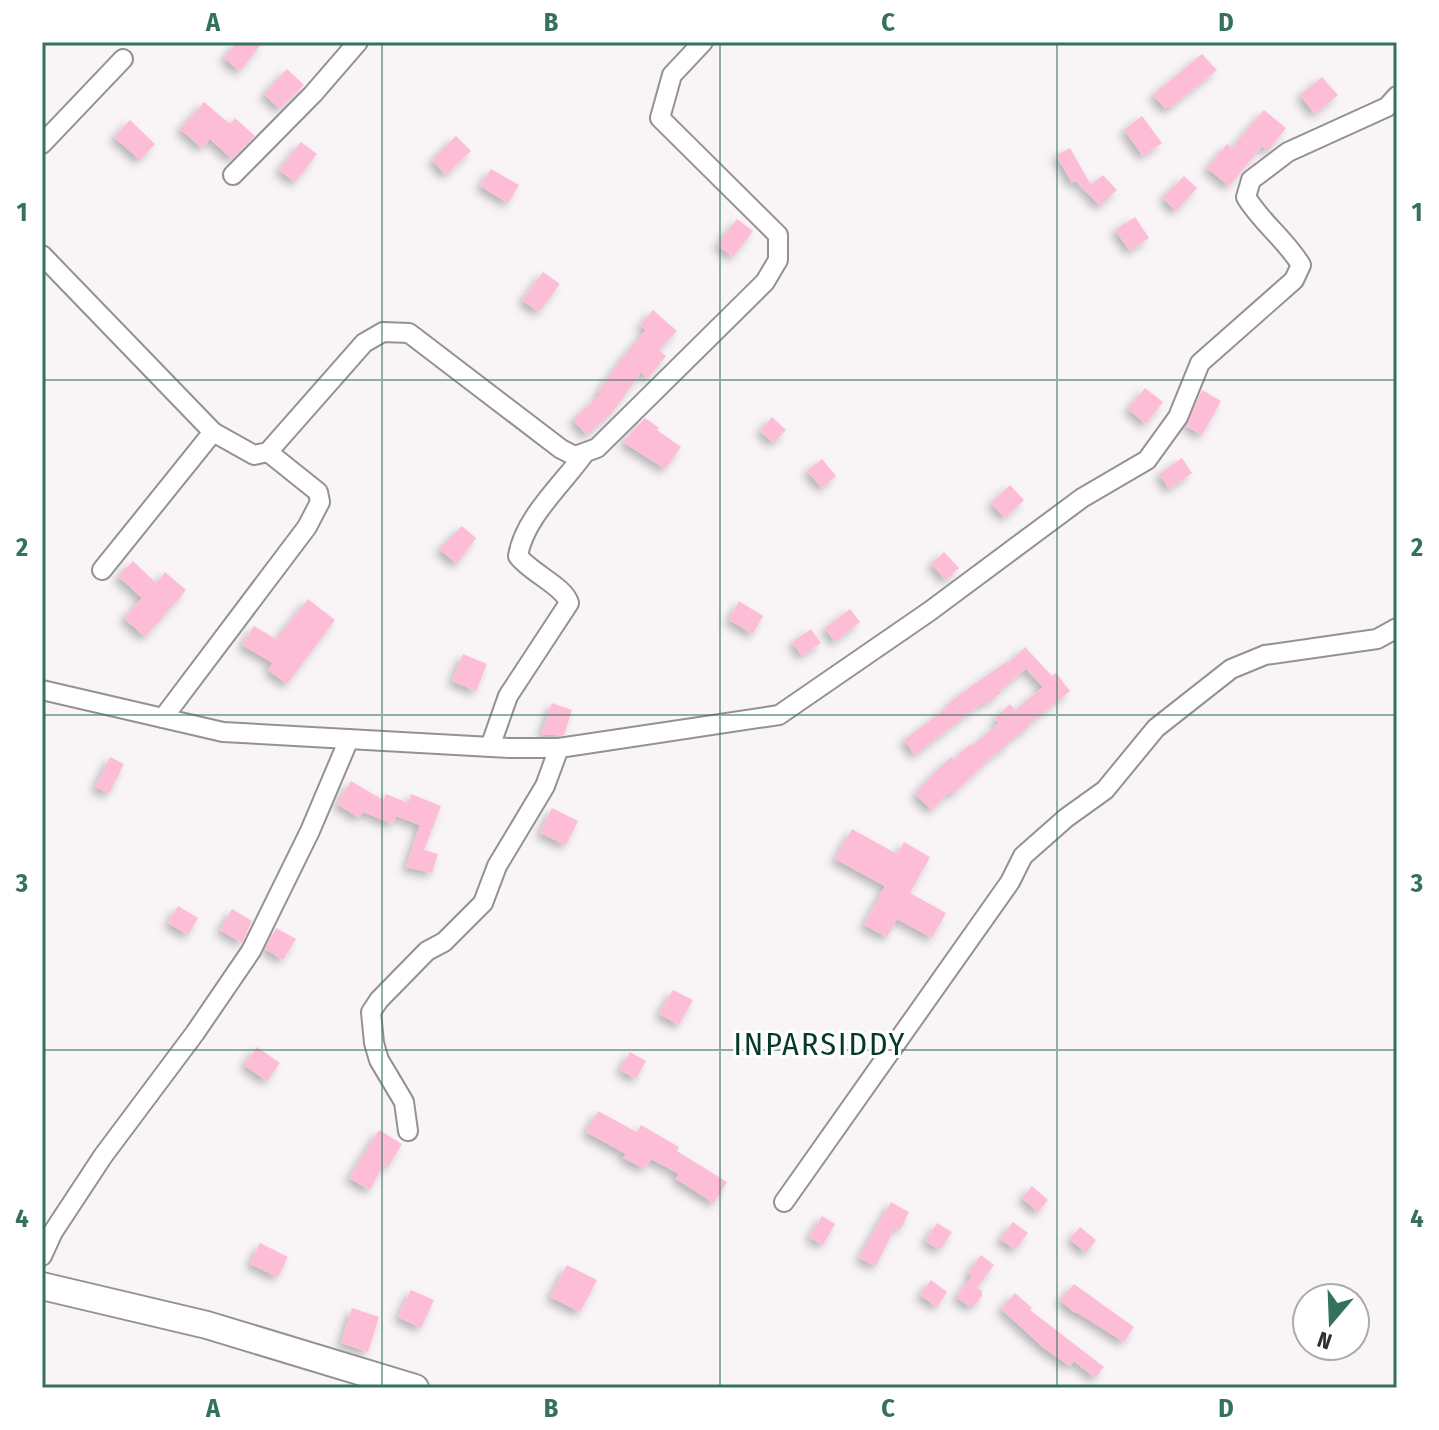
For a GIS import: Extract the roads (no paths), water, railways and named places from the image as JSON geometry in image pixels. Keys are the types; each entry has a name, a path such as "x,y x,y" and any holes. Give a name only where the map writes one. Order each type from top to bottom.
{"main road":[{"path":"42,1286 207,1325 415,1388"}],"street":[{"path":"233,175 313,94 358,42"},
{"path":"42,255 213,432 254,455 268,452 364,343 383,332 409,333 561,449 575,456 584,454 597,448 765,282 778,260 778,235 660,118 672,75 703,42"},
{"path":"42,144 123,59"},
{"path":"42,690 223,732 490,747 559,748 779,715 930,611 1082,498 1147,460 1178,417 1200,363 1294,280 1301,265 1291,248 1255,212 1246,197 1251,180 1288,152 1387,107 1397,96"},
{"path":"102,570 213,432"},
{"path":"163,718 307,527 320,502 318,492 268,452"},
{"path":"490,747 508,696 569,603 562,591 527,569 518,556 520,539 541,507 564,483 584,454"},
{"path":"784,1202 1010,882 1023,856 1066,818 1105,790 1156,728 1231,669 1265,655 1377,639 1397,628"},
{"path":"42,1256 53,1232 103,1156 195,1033 251,951 310,831 349,739"},
{"path":"408,1131 404,1102 376,1052 371,1012 427,951 444,942 483,903 497,866 545,786 559,748"}],"district":[{"name":"INPARSIDDY","path":"820,1044"}]}
